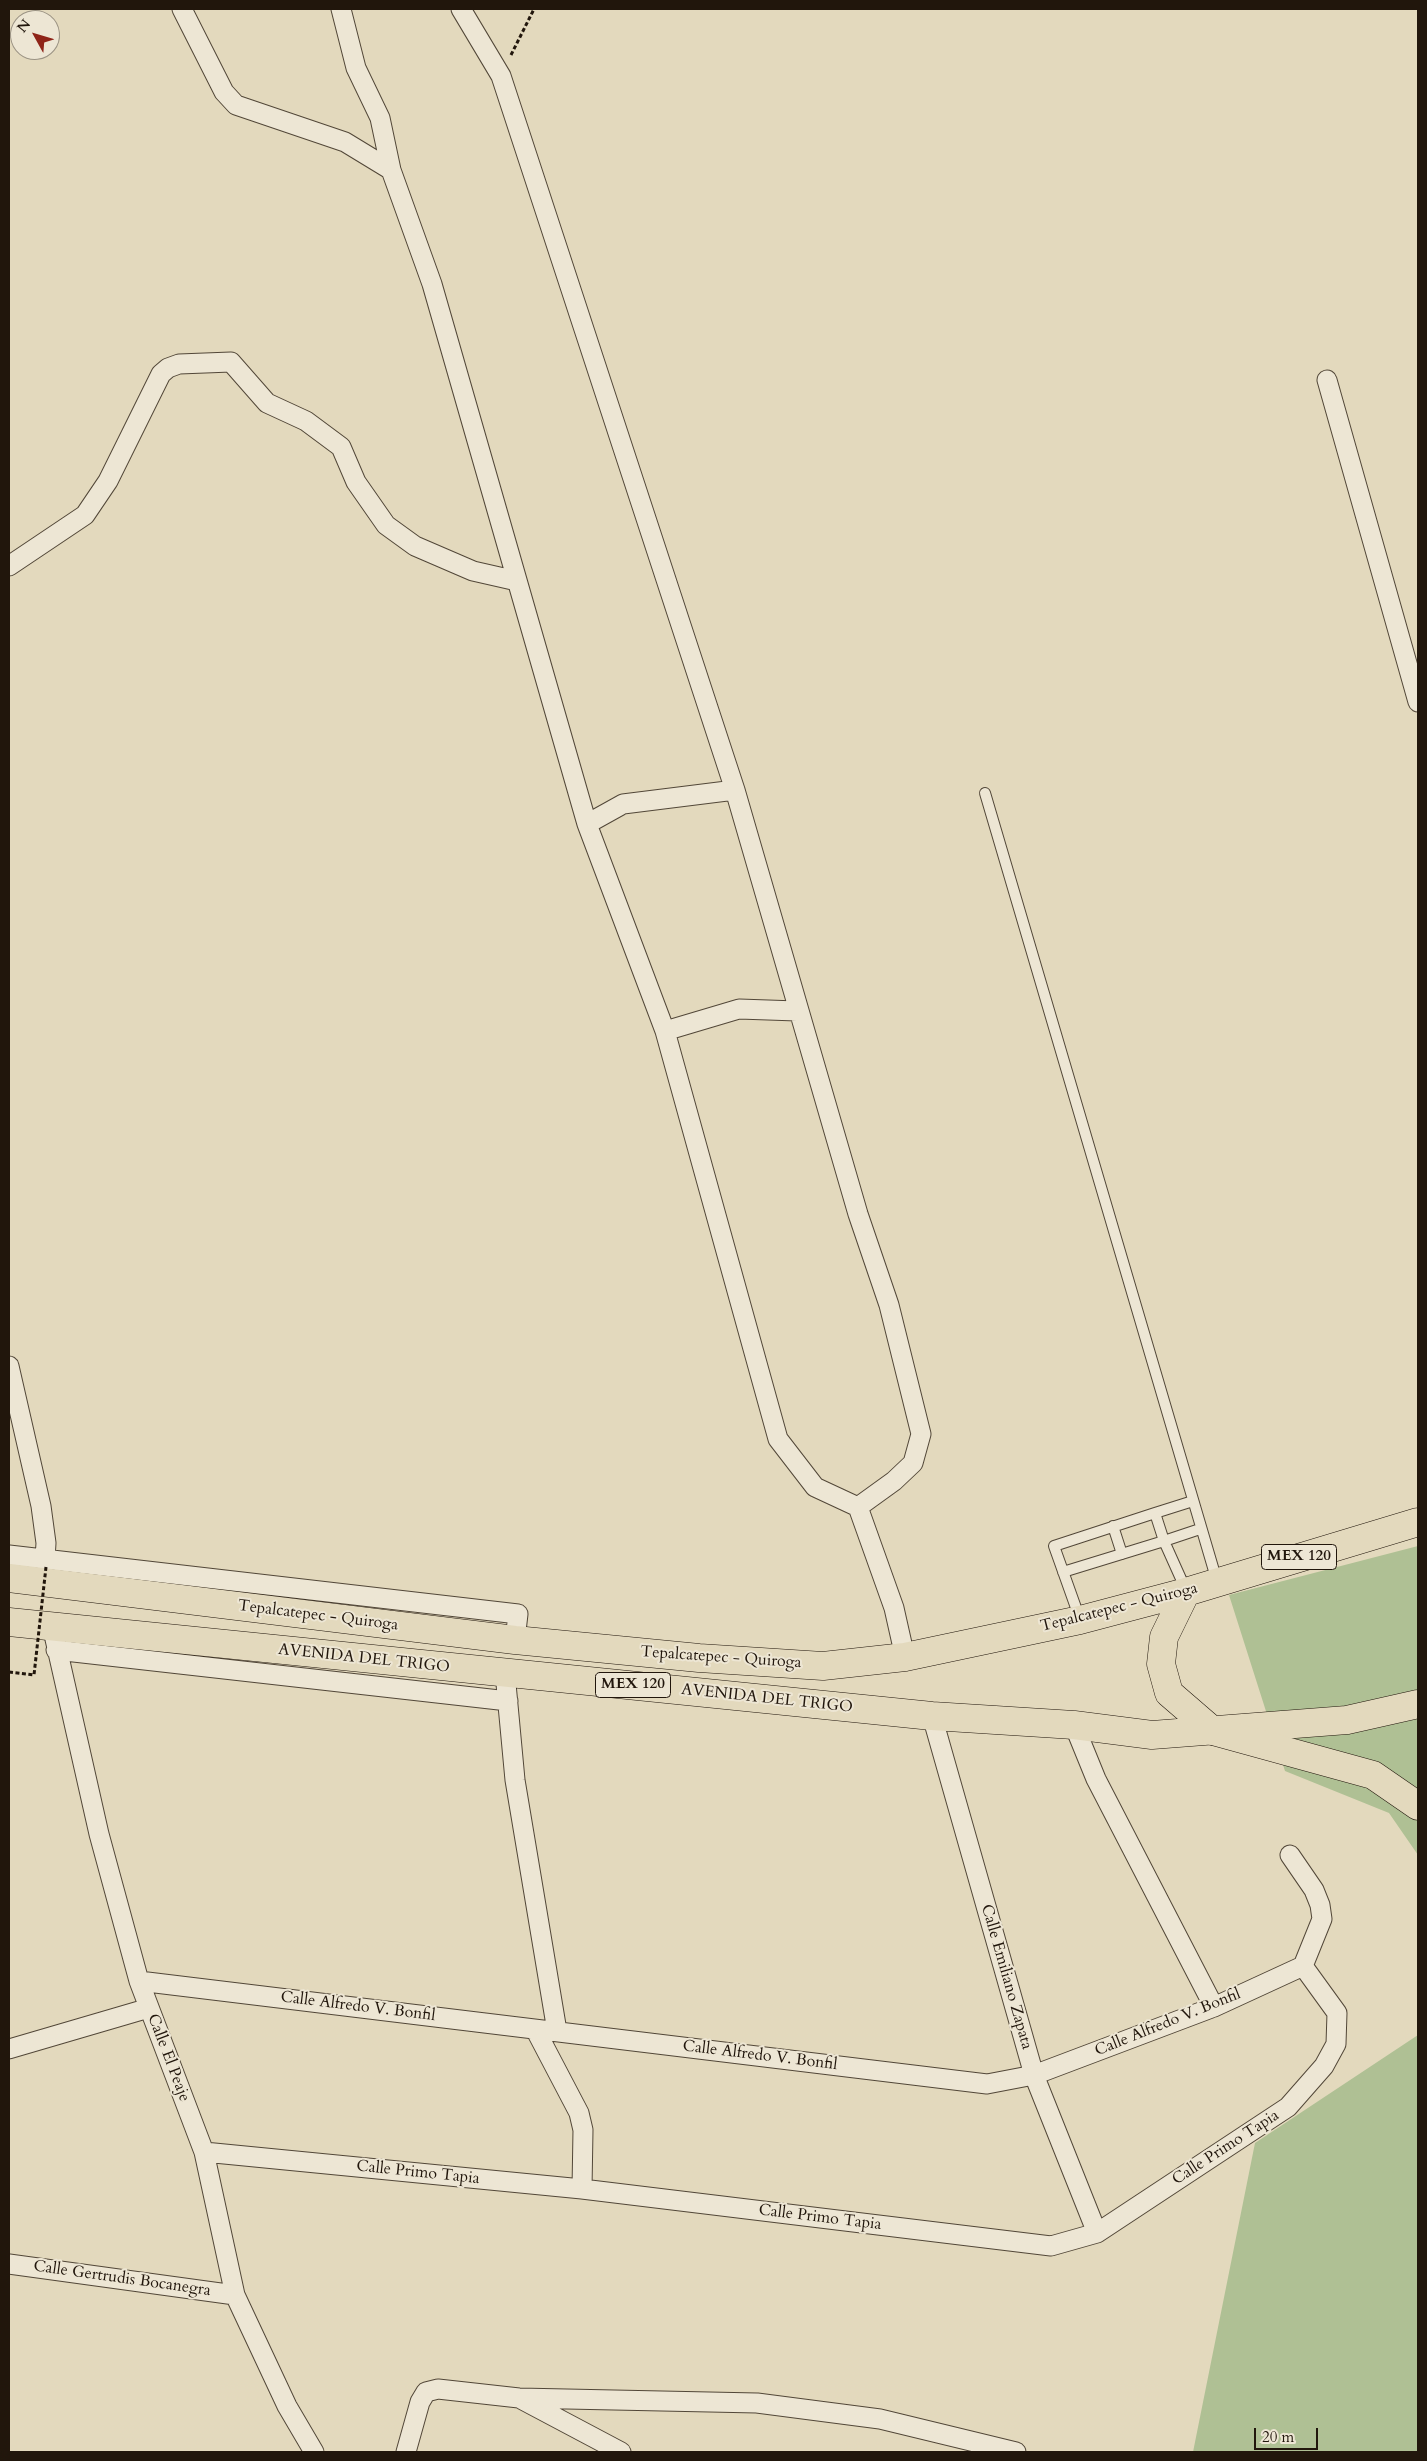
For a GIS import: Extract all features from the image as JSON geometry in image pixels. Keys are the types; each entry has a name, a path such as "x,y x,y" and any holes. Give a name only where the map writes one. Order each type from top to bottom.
{"main road":[{"name":"Tepalcatepec - Quiroga","path":"9,1578 515,1640 699,1658 823,1666 905,1657 1080,1620 1186,1592 1418,1522"},
{"path":"1186,1592 1164,1637 1161,1664 1169,1693 1213,1731 1373,1775 1418,1806"},
{"name":"MEX 120","path":"9,1622 54,1638"},
{"name":"AVENIDA DEL TRIGO","path":"54,1638 505,1673 932,1716 1074,1725 1152,1736 1213,1731"},
{"path":"821,1704 823,1666"},
{"name":"MEX 120","path":"1213,1731 1347,1720 1418,1704"}],"street":[{"path":"182,9 224,92 236,105 345,142 391,170"},
{"path":"341,9 356,68 380,118 391,170 432,284 588,824 665,1031 778,1439 815,1486 858,1507 894,1608 905,1657"},
{"path":"461,9 501,76 734,790 797,1011 858,1214 889,1305 921,1434 913,1463 894,1481 858,1507"},
{"path":"9,566 86,515 108,481 161,374 168,368 179,364 231,362 267,403 306,421 341,447 356,482 386,525 415,546 472,571 517,581"},
{"path":"1327,380 1418,702"},
{"path":"588,824 623,804 734,790"},
{"path":"665,1031 739,1009 797,1011"},
{"path":"9,1366 41,1506 46,1543 46,1563"},
{"path":"9,1555 46,1563 518,1614 515,1640"},
{"path":"54,1638 508,1701"},
{"name":"Calle El Peaje","path":"54,1638 99,1834 139,1981 204,2152 235,2295 288,2406 314,2452"},
{"path":"505,1673 514,1780 556,2031"},
{"name":"Calle Emiliano Zapata","path":"932,1716 1034,2075 1097,2233"},
{"path":"1074,1725 1096,1779 1214,2007"},
{"path":"1290,1855 1314,1890 1320,1905 1322,1919 1303,1966"},
{"name":"Calle Alfredo V. Bonfil","path":"139,1981 987,2084 1034,2075 1214,2007 1303,1966"},
{"name":"Calle Primo Tapia","path":"204,2152 582,2189 1051,2246 1097,2233 1288,2107 1324,2066 1336,2044 1337,2014 1303,1966"},
{"path":"9,2049 149,2008"},
{"path":"535,2029 579,2113 583,2130 582,2189"},
{"name":"Calle Gertrudis Bocanegra","path":"9,2264 235,2295"},
{"path":"406,2452 420,2402 426,2392 438,2388 519,2398 757,2403 880,2419 1016,2452"},
{"path":"519,2398 621,2452"}],"lane":[{"path":"985,792 1217,1582"},
{"path":"1080,1620 1054,1546 1193,1502"},
{"path":"1155,1513 1164,1542 1186,1592"},
{"path":"1113,1526 1122,1554"},
{"path":"1063,1572 1164,1542 1200,1529"}],"path":[{"path":"501,76 534,9"},
{"path":"9,1672 34,1675 46,1563"}],"green space":[{"path":"1418,1546 1418,1855 1389,1813 1285,1771 1229,1595"},
{"path":"1418,2035 1418,2452 1193,2452 1255,2143"}]}
